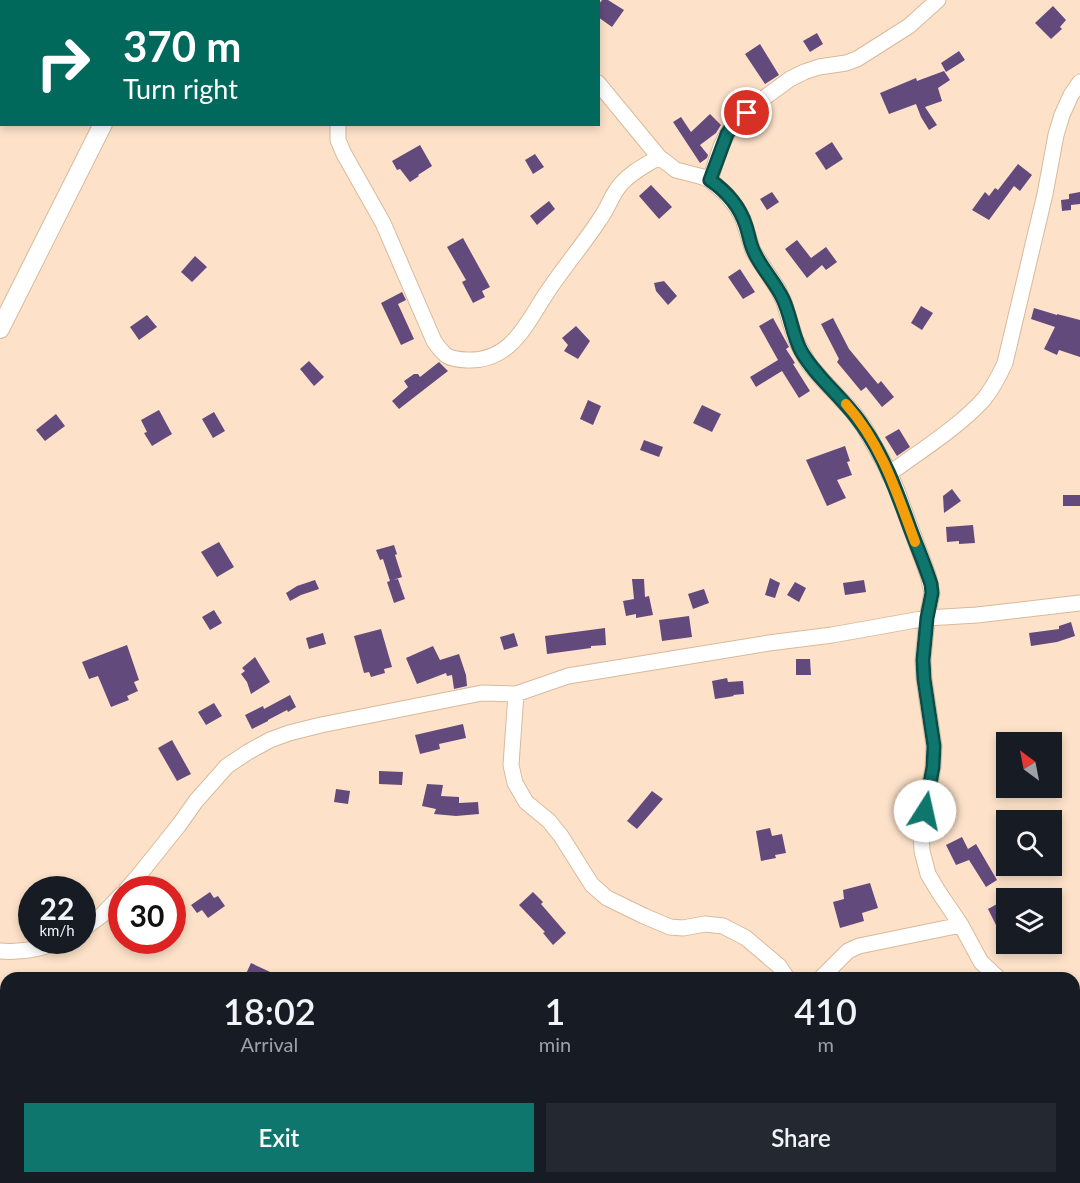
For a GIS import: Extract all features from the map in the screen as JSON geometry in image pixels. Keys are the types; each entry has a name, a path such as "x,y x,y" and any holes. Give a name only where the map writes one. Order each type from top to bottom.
{"street":[{"path":"710,180 727,134 734,124 760,101 790,79 804,72 857,59 909,26 938,0"},
{"path":"889,474 971,412 996,382 1005,363 1045,194 1056,135 1071,95 1080,82"},
{"path":"600,85 658,157 676,170 710,180 737,208 753,251 784,302 801,350 809,364 858,419 889,474 931,584 932,593 927,618 924,669 934,746 933,767 921,833 922,851 928,874 961,925 981,962 992,972"},
{"path":"0,329 102,126"},
{"path":"338,126 338,140 344,154 383,223 423,318 442,352 451,360 488,359 500,353 514,340 530,322 546,294 600,219 621,183 658,157"},
{"path":"138,876 196,801 227,766 270,740 289,733 321,724 482,693 516,694 568,676 832,636 927,618 977,615 1080,603"},
{"path":"516,694 511,765 515,783 526,802 549,821 561,836 592,885 607,898 670,927 683,928 705,924 723,926 746,938 783,972"},
{"path":"96,920 108,909"},
{"path":"827,972 848,951 859,946 961,925"},
{"path":"0,951 18,952"},
{"path":"980,972 981,962"}],"building":[{"path":"608,0 624,10 612,27 600,18 600,2"},
{"path":"1053,6 1066,20 1060,27 1062,29 1051,39 1035,23"},
{"path":"817,33 823,44 810,52 803,41"},
{"path":"760,44 779,75 765,84 745,54"},
{"path":"959,51 965,60 946,72 941,63"},
{"path":"944,71 950,80 938,88 942,101 925,107 937,125 929,130 916,104 889,114 880,93 916,78 917,81"},
{"path":"710,114 721,125 716,133 700,145 708,155 700,163 673,122 681,117 691,132"},
{"path":"832,142 843,159 826,170 815,153"},
{"path":"420,145 432,166 410,182 400,169 397,170 392,161"},
{"path":"535,154 544,167 533,174 525,160"},
{"path":"1018,164 1032,175 1020,191 1014,186 989,220 972,210 985,192 989,196 995,188 998,190"},
{"path":"651,185 672,207 659,219 639,196"},
{"path":"772,192 779,202 767,210 760,199"},
{"path":"1080,192 1080,204 1071,205 1071,210 1062,211 1061,200 1069,199 1069,194"},
{"path":"549,201 555,209 537,225 530,216"},
{"path":"463,238 490,287 482,291 485,297 473,303 462,282 466,280 447,247"},
{"path":"797,240 811,258 826,247 837,262 826,270 822,265 807,278 785,249"},
{"path":"195,256 207,267 192,282 181,272"},
{"path":"740,269 755,292 743,299 728,277"},
{"path":"664,281 677,296 668,305 656,291 654,283"},
{"path":"402,292 406,300 398,304 414,339 401,345 381,303"},
{"path":"921,306 933,313 922,330 911,323"},
{"path":"1034,308 1080,320 1080,357 1059,350 1057,355 1044,349 1055,327 1031,319"},
{"path":"147,315 157,327 139,340 130,327"},
{"path":"773,318 789,347 786,349 795,363 793,364 810,391 799,398 782,371 756,387 750,377 778,360 759,326"},
{"path":"833,318 849,349 878,384 881,381 894,397 882,407 866,387 861,391 837,362 839,359 821,324"},
{"path":"576,326 590,341 578,359 564,351 568,345 562,338"},
{"path":"309,361 324,377 314,386 300,369"},
{"path":"439,362 448,371 399,409 392,401 408,387 404,381 414,374 420,377"},
{"path":"588,400 601,406 593,425 580,419"},
{"path":"702,405 721,414 712,432 693,423"},
{"path":"159,410 172,434 152,446 144,433 147,432 141,420"},
{"path":"214,412 225,431 213,438 202,419"},
{"path":"56,414 65,426 45,441 36,430"},
{"path":"899,429 910,447 897,456 885,437"},
{"path":"644,440 663,447 659,457 640,450"},
{"path":"845,446 850,461 847,462 852,475 837,480 846,498 827,506 806,460"},
{"path":"952,489 961,501 944,513 943,496"},
{"path":"1063,495 1080,495 1080,506 1063,506"},
{"path":"973,525 975,543 947,542 946,527"},
{"path":"219,542 234,567 217,577 201,552"},
{"path":"394,545 402,577 393,580 398,579 405,599 394,603 383,559 380,560 376,550"},
{"path":"770,578 780,583 775,598 765,595"},
{"path":"632,579 644,579 645,597 649,596 653,615 636,618 636,614 626,616 623,601 634,599"},
{"path":"315,580 319,589 290,601 286,593 297,586"},
{"path":"864,580 866,592 845,595 843,583"},
{"path":"795,582 806,588 799,602 787,595"},
{"path":"704,589 709,603 693,609 688,594"},
{"path":"214,610 222,623 210,630 202,617"},
{"path":"689,616 692,637 662,641 659,620"},
{"path":"1071,622 1075,636 1057,642 1031,646 1029,633 1059,629 1059,626"},
{"path":"605,628 606,645 547,654 545,636"},
{"path":"381,629 392,667 384,669 385,673 371,677 369,672 364,673 354,636"},
{"path":"323,633 326,644 309,649 306,638"},
{"path":"514,633 518,646 504,650 500,637"},
{"path":"127,645 139,680 134,682 138,691 127,696 129,700 111,707 98,676 89,679 82,662"},
{"path":"433,646 440,660 459,654 467,686 454,689 452,675 447,676 446,673 417,684 406,658"},
{"path":"255,657 270,682 251,694 241,674 245,671 242,668"},
{"path":"796,659 810,659 811,675 796,675"},
{"path":"727,678 728,682 743,681 744,694 715,699 712,681"},
{"path":"290,695 296,707 252,729 245,715 263,706 264,709"},
{"path":"214,703 222,716 206,725 198,712"},
{"path":"463,724 466,738 439,744 440,749 420,754 415,735"},
{"path":"172,740 191,774 177,781 158,748"},
{"path":"379,771 403,772 402,785 379,784"},
{"path":"427,784 443,785 441,796 459,797 459,803 478,802 479,814 456,816 434,814 436,809 422,806"},
{"path":"336,789 350,791 348,804 334,802"},
{"path":"652,791 663,799 637,829 627,821"},
{"path":"770,828 772,836 782,834 786,853 761,861 756,831"},
{"path":"962,837 968,849 976,844 997,880 986,887 969,860 956,865 946,845"},
{"path":"870,883 878,908 862,913 864,921 840,928 833,902 844,899 843,890"},
{"path":"210,892 214,898 218,896 225,906 208,918 202,910 197,913 191,905"},
{"path":"533,892 566,933 553,945 543,933 545,932 519,905"},
{"path":"996,905 996,925 988,909"},
{"path":"251,963 270,972 247,972"}],"slow traffic":[{"path":"846,404 864,427 887,468 915,542"}],"route":[{"path":"747,113 734,124 727,134 710,180 726,194 743,219 753,251 778,289 795,338 809,364 853,412 887,468 931,584 932,593 923,660 934,746 933,767 925,811"}]}
